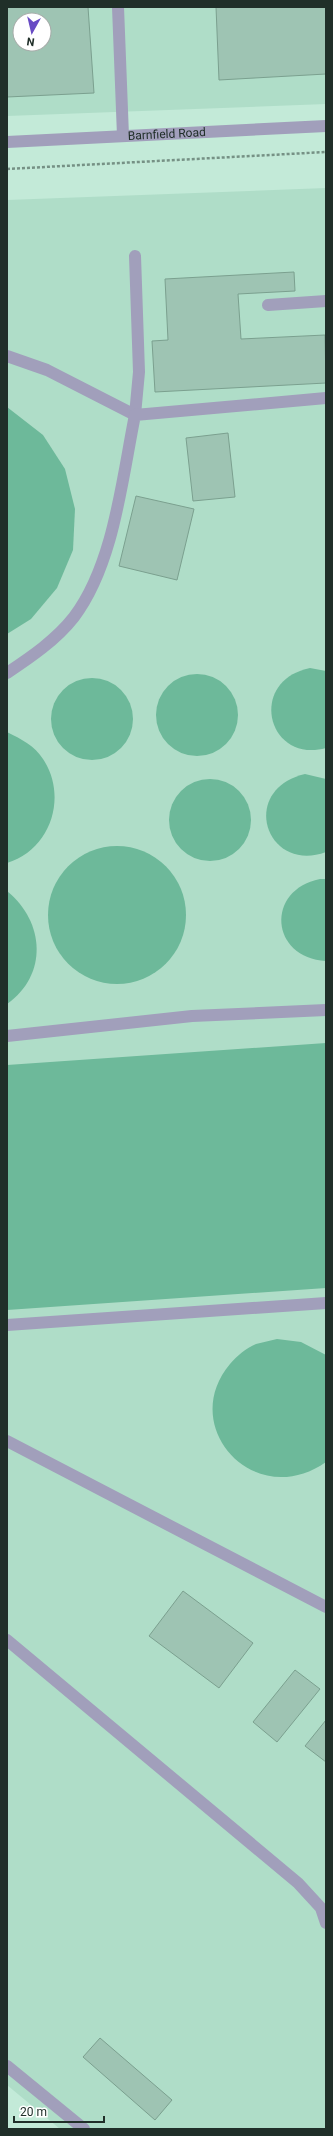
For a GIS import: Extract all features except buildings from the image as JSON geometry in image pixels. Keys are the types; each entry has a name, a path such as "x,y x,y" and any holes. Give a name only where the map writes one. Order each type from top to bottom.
{"street":[{"path":"118,7 123,136"},
{"name":"Barnfield Road","path":"7,142 326,126"},
{"path":"7,673 51,642 74,617 94,585 106,552 135,415 139,372 135,256"},
{"path":"268,305 326,301"},
{"path":"7,356 47,370 135,415 326,398"},
{"path":"7,1036 192,1016 326,1010"},
{"path":"7,1325 326,1303"},
{"path":"7,1441 326,1607"},
{"path":"7,1640 298,1883 321,1908 326,1923"},
{"path":"7,2066 84,2129"}],"path":[{"path":"7,169 326,152"}],"shaded area":[{"path":"7,7 326,7 326,104 7,116"},
{"path":"326,188 326,2129 60,2129 7,2085 7,200"},
{"path":"7,407 43,435 65,469 75,509 73,550 57,588 31,619 7,634"},
{"path":"310,668 326,671 326,748 306,750 290,744 278,733 272,719 272,703 278,688 290,676"},
{"path":"197,674 213,677 226,686 235,699 238,715 235,731 226,744 213,753 197,756 181,753 168,744 159,731 156,715 159,699 168,686 181,677"},
{"path":"92,678 108,681 121,690 130,703 133,719 130,735 121,748 108,757 92,760 76,757 63,748 54,735 51,719 54,703 63,690 76,681"},
{"path":"7,732 22,740 40,754 50,774 54,789 54,805 51,820 44,834 35,846 22,856 7,863"},
{"path":"305,774 326,779 326,852 305,856 288,851 275,841 268,827 266,812 272,796 284,783"},
{"path":"210,779 226,782 239,791 248,804 251,820 248,836 239,849 226,858 210,861 194,858 181,849 172,836 169,820 172,804 181,791 194,782"},
{"path":"124,846 150,854 166,866 175,877 181,889 185,902 185,928 181,941 175,953 166,964 155,973 143,979 124,984 110,984 91,979 79,973 68,964 59,953 49,928 48,908 53,889 59,877 68,866 79,857 104,847"},
{"path":"320,879 326,879 326,961 307,957 294,948 285,937 281,923 283,909 290,896 302,886"},
{"path":"7,891 20,904 29,918 35,933 37,948 35,964 30,978 20,992 7,1004"},
{"path":"326,1043 326,1288 7,1310 7,1065"},
{"path":"277,1339 301,1342 326,1355 326,1462 299,1475 274,1477 250,1470 232,1455 218,1436 213,1413 216,1388 230,1364 242,1352 252,1346"}]}
